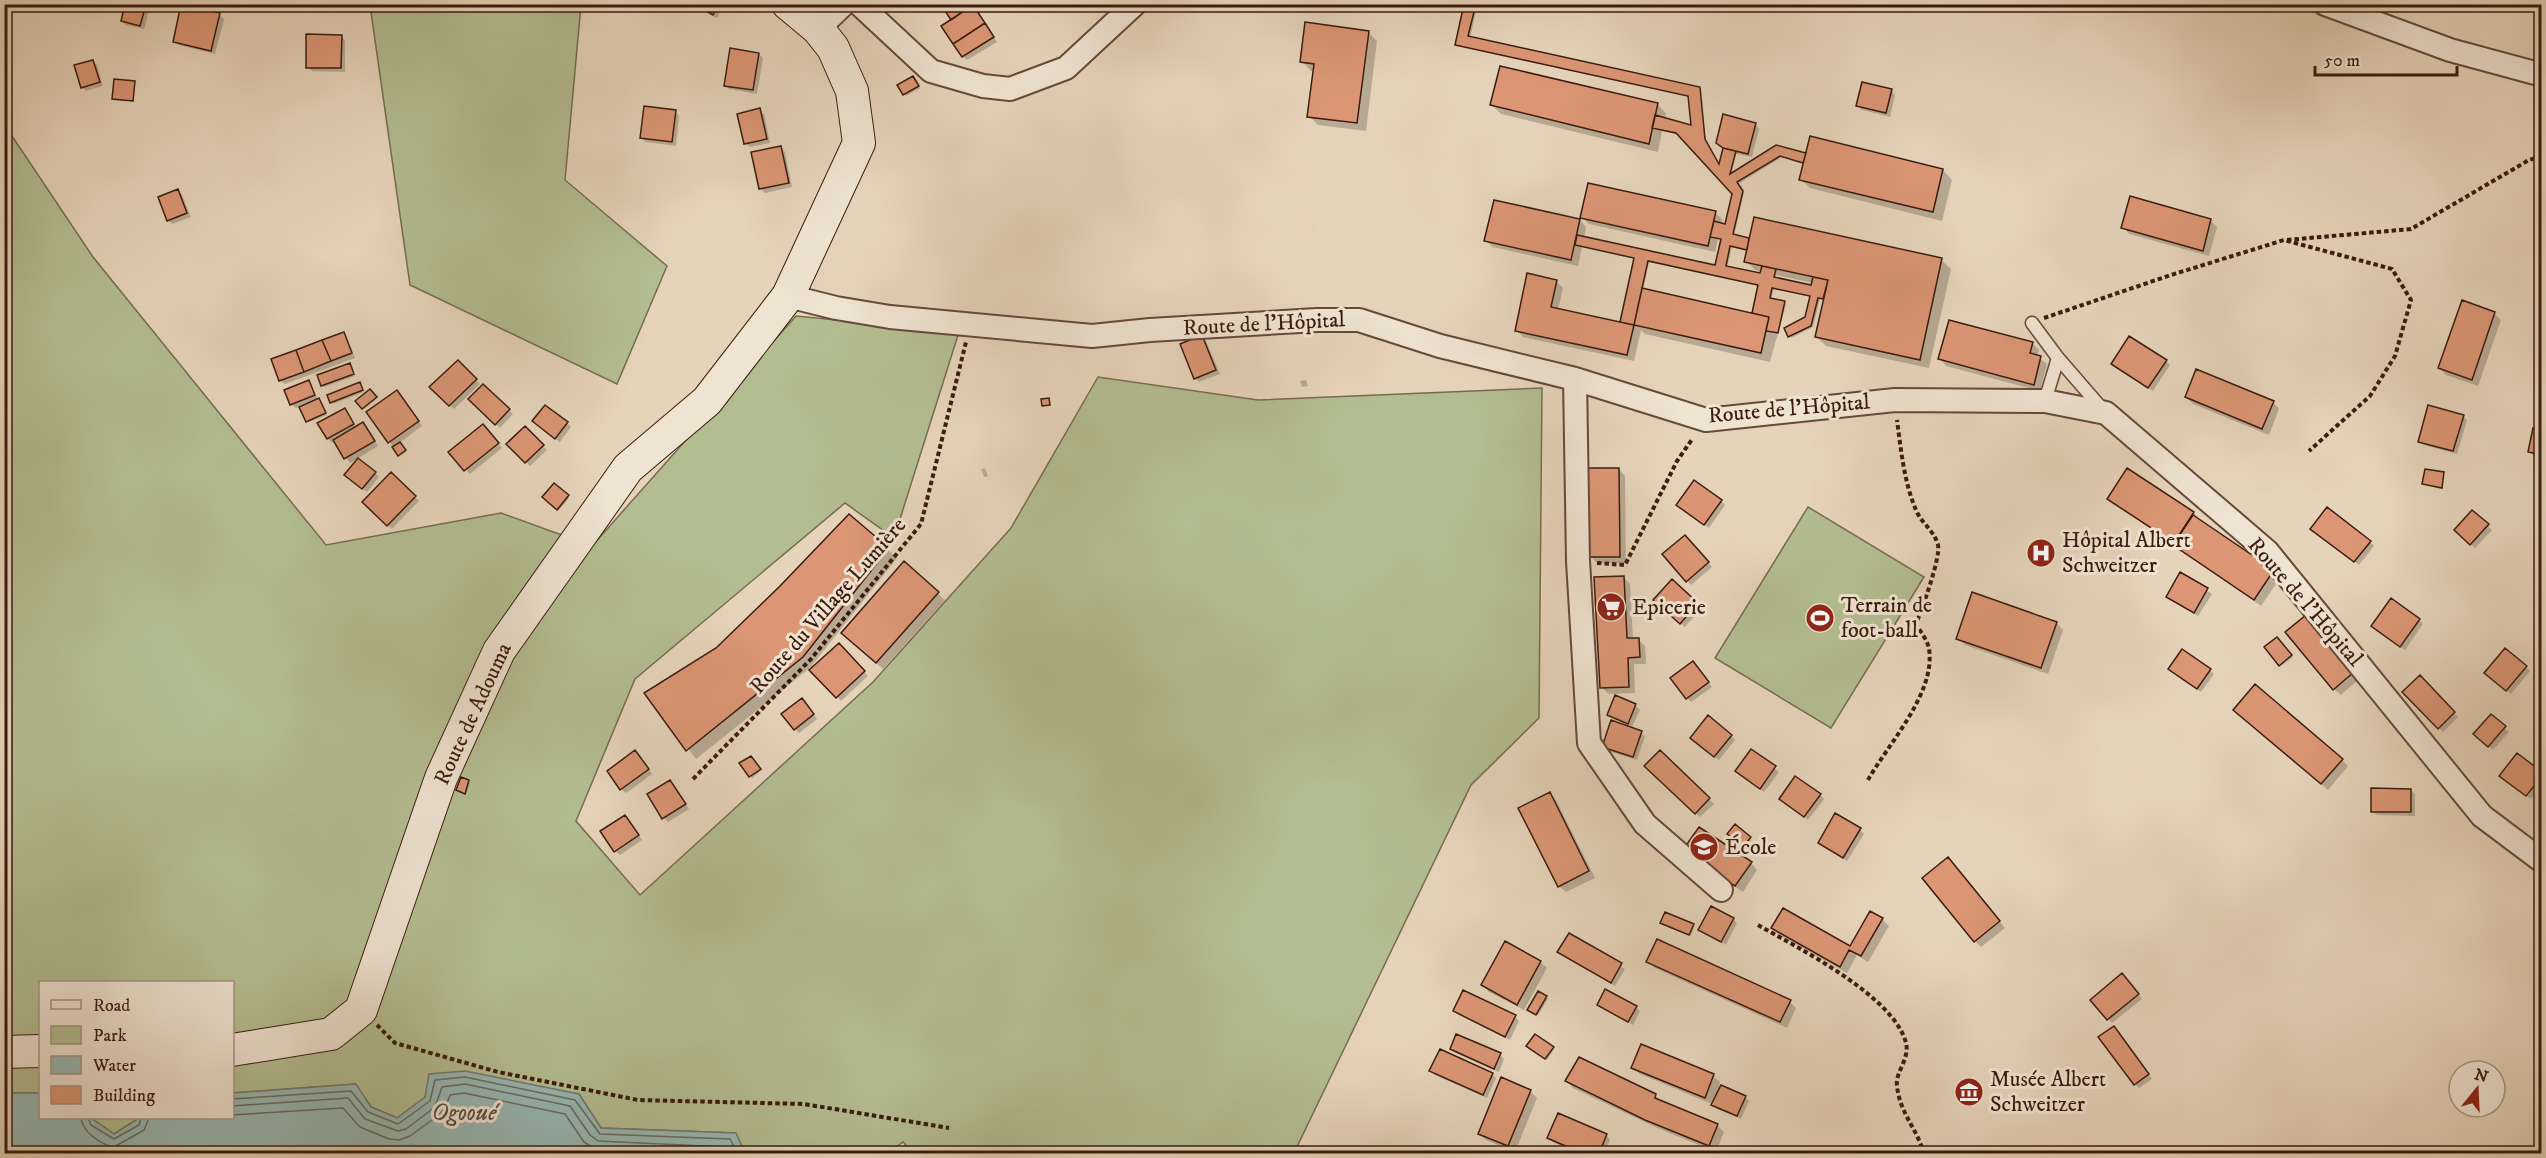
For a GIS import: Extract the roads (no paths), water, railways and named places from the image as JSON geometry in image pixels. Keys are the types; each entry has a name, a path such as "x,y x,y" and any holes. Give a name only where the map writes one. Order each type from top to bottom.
{"street":[{"name":"Route de Adouma","path":"234,1050 331,1034 362,1010 441,778 499,651 628,468 707,401 788,296 859,143 852,91 833,48 818,29 788,4"},
{"path":"818,29 844,4"},
{"path":"859,4 931,71 983,86 1010,89 1066,68 1135,4"},
{"path":"2325,4 2450,50 2541,75"},
{"name":"Route de l'Hôpital","path":"788,296 857,312 1092,336 1162,329 1351,320 1450,349 1575,379 1706,420 1895,400 2044,401 2106,413 2267,551 2482,816 2541,861"},
{"path":"1575,379 1578,561 1590,743 1645,824 1721,890"},
{"path":"4,1052 39,1052"}],"lane":[{"path":"2032,323 2058,358 2106,413"},
{"path":"2044,401 2058,358"}],"water":[{"name":"Ogooué","path":"465,1071 579,1094 601,1128 736,1133 745,1153 5,1153 5,1093 39,1093 39,1119 92,1119 114,1134 137,1119 234,1119 234,1093 356,1084 371,1107 397,1118 425,1097 429,1074"}],"place":[{"name":"Hôpital Albert Schweitzer","path":"2041,553"},
{"name":"Epicerie","path":"1611,607"},
{"name":"Terrain de foot-ball","path":"1820,618"},
{"name":"École","path":"1704,847"},
{"name":"Musée Albert Schweitzer","path":"1969,1092"}]}
